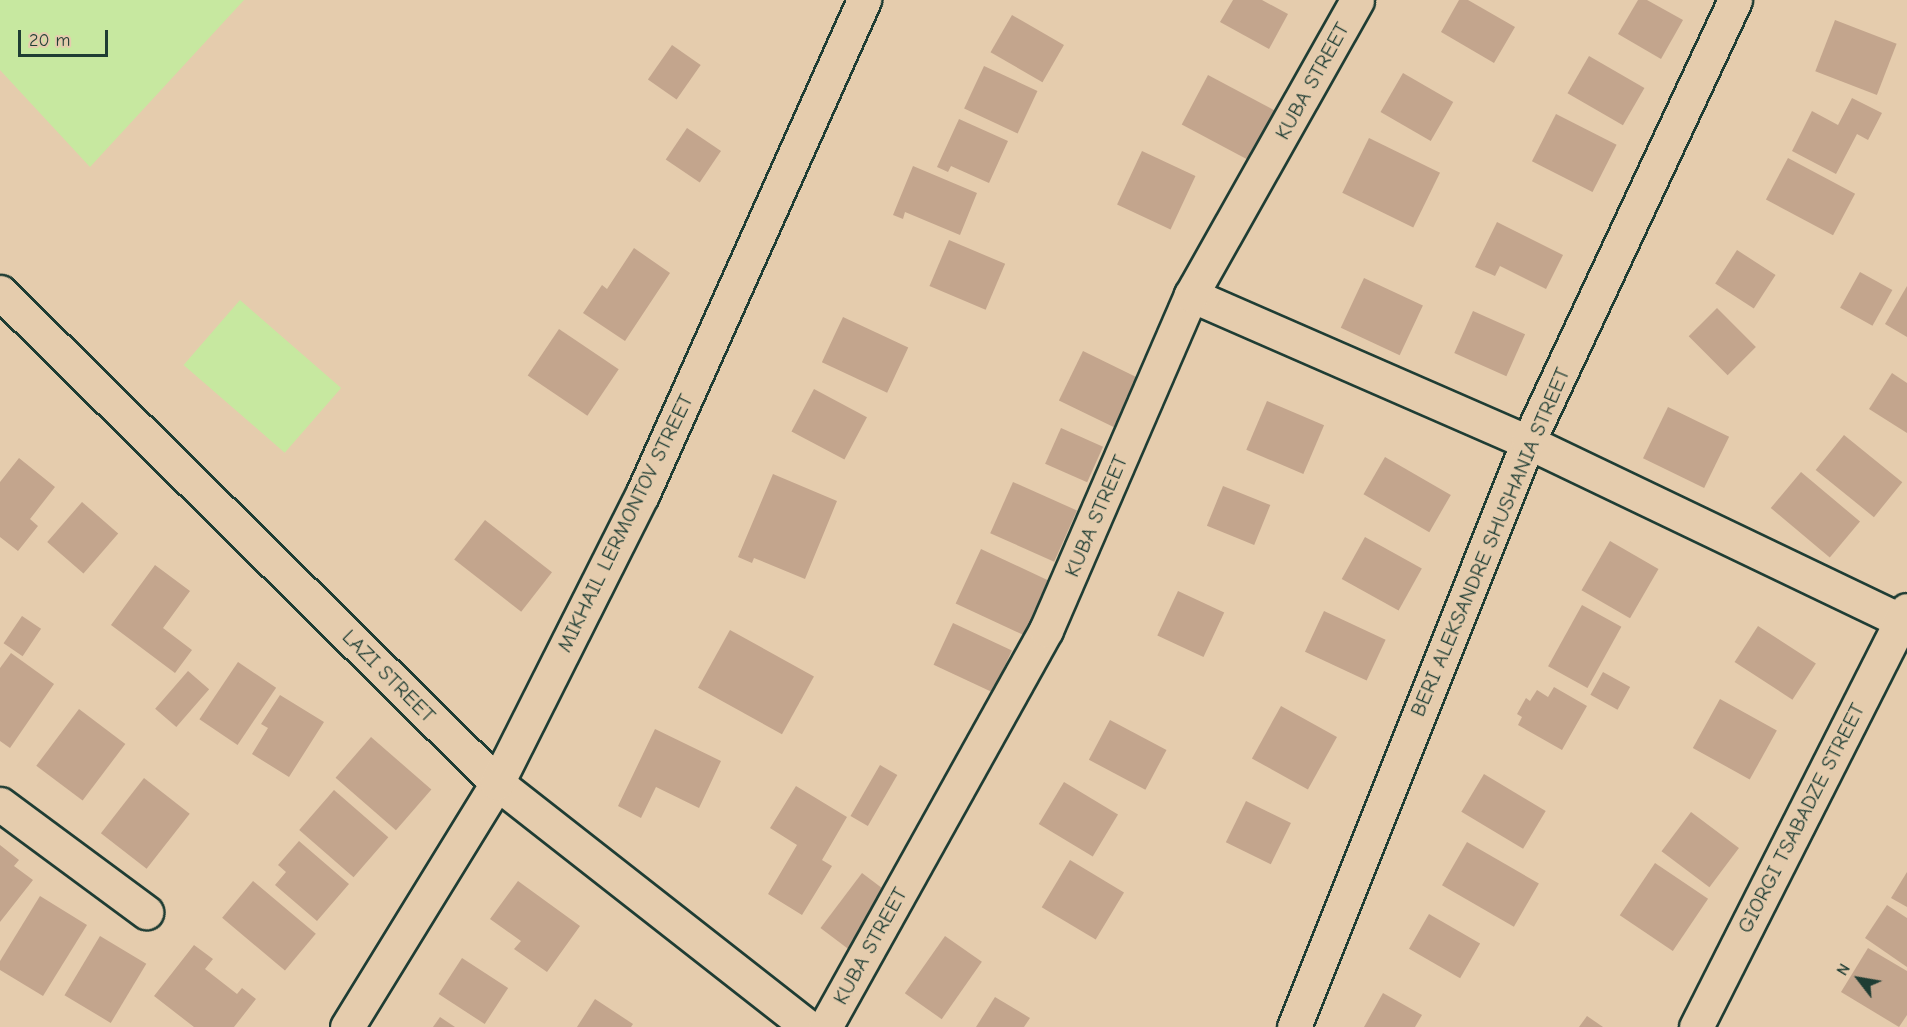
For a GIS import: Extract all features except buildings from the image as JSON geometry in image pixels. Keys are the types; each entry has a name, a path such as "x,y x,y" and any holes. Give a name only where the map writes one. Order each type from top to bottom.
{"street":[{"name":"MIKHAIL LERMONTOV STREET","path":"347,1027 497,783 642,495 864,0"},
{"name":"KUBA STREET","path":"825,1027 1046,630 1191,295 1357,0"},
{"name":"BERI ALEKSANDRE SHUSHANIA STREET","path":"1294,1027 1528,442 1735,0"},
{"name":"LAZI STREET","path":"0,292 497,783 808,1027"},
{"path":"1191,295 1528,442 1904,615"},
{"name":"GIORGI TSABADZE STREET","path":"1696,1027 1904,615"},
{"path":"0,804 146,912"}],"green space":[{"path":"0,0 244,0 90,167 0,70"},
{"path":"240,300 341,388 285,453 184,365"}]}
